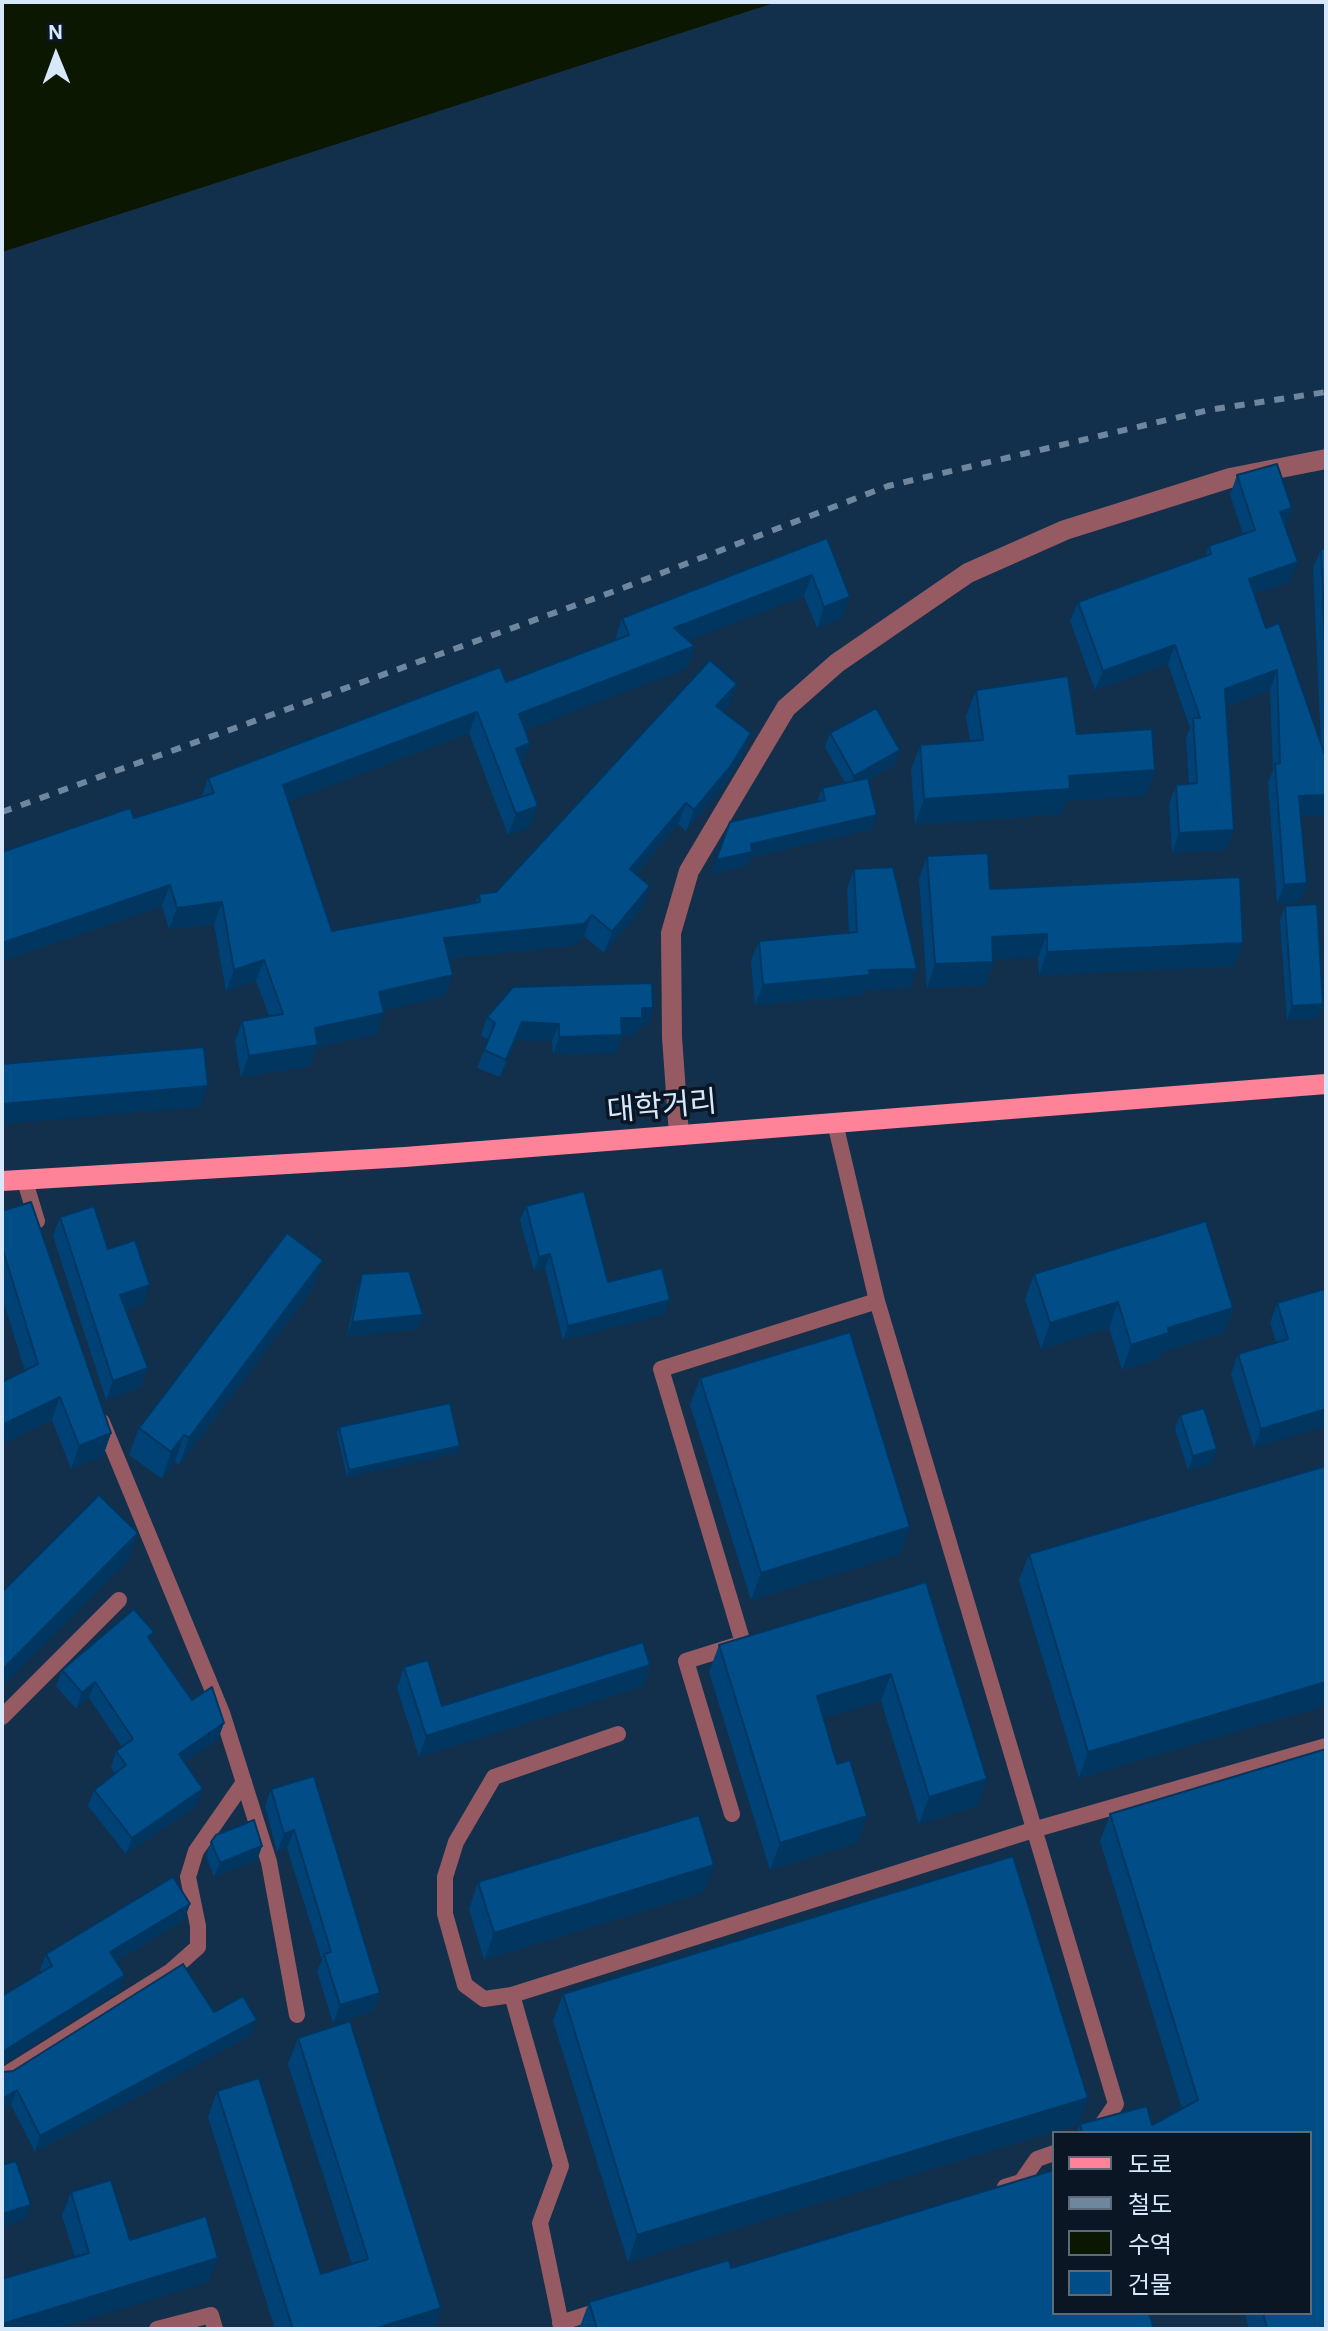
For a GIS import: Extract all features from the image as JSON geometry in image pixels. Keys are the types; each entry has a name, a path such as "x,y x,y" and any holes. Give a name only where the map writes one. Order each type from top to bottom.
{"main road":[{"name":"대학거리","path":"2,1181 335,1162 1326,1084"}],"street":[{"path":"679,1135 672,1037 671,933 689,871 786,708 837,663 968,573 1065,530 1230,478 1326,459"}],"lane":[{"path":"835,1123 877,1301 1116,2104 1097,2131"},
{"path":"24,1178 41,1236"},
{"path":"732,1814 686,1661 750,1641 661,1369 877,1301"},
{"path":"97,1408 222,1713 269,1862 297,2015"},
{"path":"2,1717 119,1600"},
{"path":"618,1734 494,1777 456,1842 445,1877 445,1914 465,1985 484,1999 512,1995 1033,1830 1326,1746"},
{"path":"2,2077 171,1971 198,1947 198,1926 188,1877 196,1851 244,1782"},
{"path":"512,1995 561,2166 540,2223 561,2326 619,2304"},
{"path":"992,2191 1021,2182 1037,2159 1052,2154"},
{"path":"157,2329 211,2315 215,2329"}],"water":[{"path":"2,2 777,2 2,252"}],"building":[{"path":"1277,464 1292,508 1280,512 1298,562 1249,579 1266,628 1279,623 1326,758 1326,795 1299,796 1307,883 1284,885 1275,764 1280,763 1277,670 1225,689 1234,830 1179,833 1176,785 1197,783 1193,718 1200,718 1175,645 1103,671 1078,602 1211,554 1209,546 1255,530 1237,475"},
{"path":"827,538 850,597 824,607 812,575 674,628 695,646 519,714 530,743 516,749 538,806 516,814 477,712 283,785 332,931 480,902 479,894 496,892 710,660 737,684 716,706 751,733 730,767 694,810 686,803 630,869 650,886 612,932 592,915 584,924 444,938 453,975 379,992 384,1013 315,1028 318,1045 249,1056 242,1021 283,1014 264,960 234,970 222,902 177,908 170,885 2,943 2,852 130,808 134,818 214,793 208,778 500,667 506,682 629,635 622,618"},
{"path":"1321,549 1326,549 1326,668"},
{"path":"1068,676 1077,734 1152,729 1155,770 1069,776 1070,789 924,799 920,745 983,740 976,690"},
{"path":"876,708 900,750 854,776 830,733"},
{"path":"868,778 877,815 751,844 752,852 716,860 730,822 825,800 822,788"},
{"path":"988,853 990,889 1240,877 1243,943 1047,952 1047,934 992,937 993,962 935,964 927,856"},
{"path":"893,867 917,969 869,970 870,975 763,985 759,941 857,932 854,869"},
{"path":"1317,904 1323,1004 1292,1006 1285,906"},
{"path":"652,983 653,1008 642,1008 642,1018 621,1018 622,1035 559,1037 559,1024 522,1022 506,1060 484,1050 495,1023 487,1017 513,987"},
{"path":"204,1047 208,1086 2,1104 2,1064"},
{"path":"584,1191 608,1282 662,1268 670,1300 568,1326 550,1254 539,1257 526,1206"},
{"path":"31,1202 111,1433 79,1446 60,1397 2,1425 2,1382 38,1364 2,1247 2,1211"},
{"path":"94,1206 108,1249 135,1240 150,1285 120,1295 148,1368 113,1381 60,1217"},
{"path":"1206,1221 1233,1308 1168,1328 1169,1333 1131,1345 1118,1302 1050,1323 1034,1274"},
{"path":"287,1233 323,1260 189,1438 184,1435 171,1452 139,1428"},
{"path":"409,1271 423,1315 352,1322 362,1274"},
{"path":"1324,1289 1326,1409 1261,1429 1238,1354 1288,1339 1277,1303"},
{"path":"850,1332 910,1527 761,1573 700,1378"},
{"path":"450,1403 460,1446 349,1470 339,1427"},
{"path":"1204,1408 1217,1449 1193,1456 1180,1415"},
{"path":"1326,1466 1326,1682 1088,1752 1029,1554"},
{"path":"99,1495 138,1533 2,1670 2,1592"},
{"path":"926,1582 987,1779 929,1797 891,1674 817,1696 837,1764 850,1760 867,1816 780,1843 719,1645"},
{"path":"134,1609 154,1632 148,1637 192,1700 212,1687 224,1723 179,1754 203,1789 132,1838 94,1790 126,1765 116,1751 133,1739 95,1682 82,1693 62,1670"},
{"path":"643,1642 650,1665 426,1736 404,1667 428,1660 442,1706"},
{"path":"1326,1749 1326,2329 1267,2329 1264,2315 1312,2315 1312,2131 1082,2131 1080,2124 1147,2106 1152,2125 1198,2100 1110,1814"},
{"path":"314,1776 380,1993 340,2005 324,1954 331,1952 294,1830 284,1834 271,1789"},
{"path":"699,1815 714,1865 494,1933 478,1882"},
{"path":"254,1820 262,1846 220,1863 211,1842 216,1835"},
{"path":"1013,1856 1088,2098 637,2235 563,1994"},
{"path":"173,1877 190,1904 110,1952 125,1975 2,2052 2,1996 52,1966 46,1954"},
{"path":"183,1964 214,2012 243,1996 257,2020 40,2136 17,2090 2,2099 2,2071 13,2071"},
{"path":"350,2021 441,2308 374,2329 293,2329 217,2091 259,2078 321,2274 368,2259 298,2038"},
{"path":"16,2161 31,2205 2,2214 2,2165"},
{"path":"1052,2171 1052,2315 1150,2315 1154,2329 597,2329 589,2302 729,2260 731,2268"},
{"path":"111,2180 130,2240 206,2216 218,2258 2,2324 2,2279 89,2253 71,2192"}],"railway":[{"path":"2,812 615,591 888,486 1209,410 1326,392"}]}
